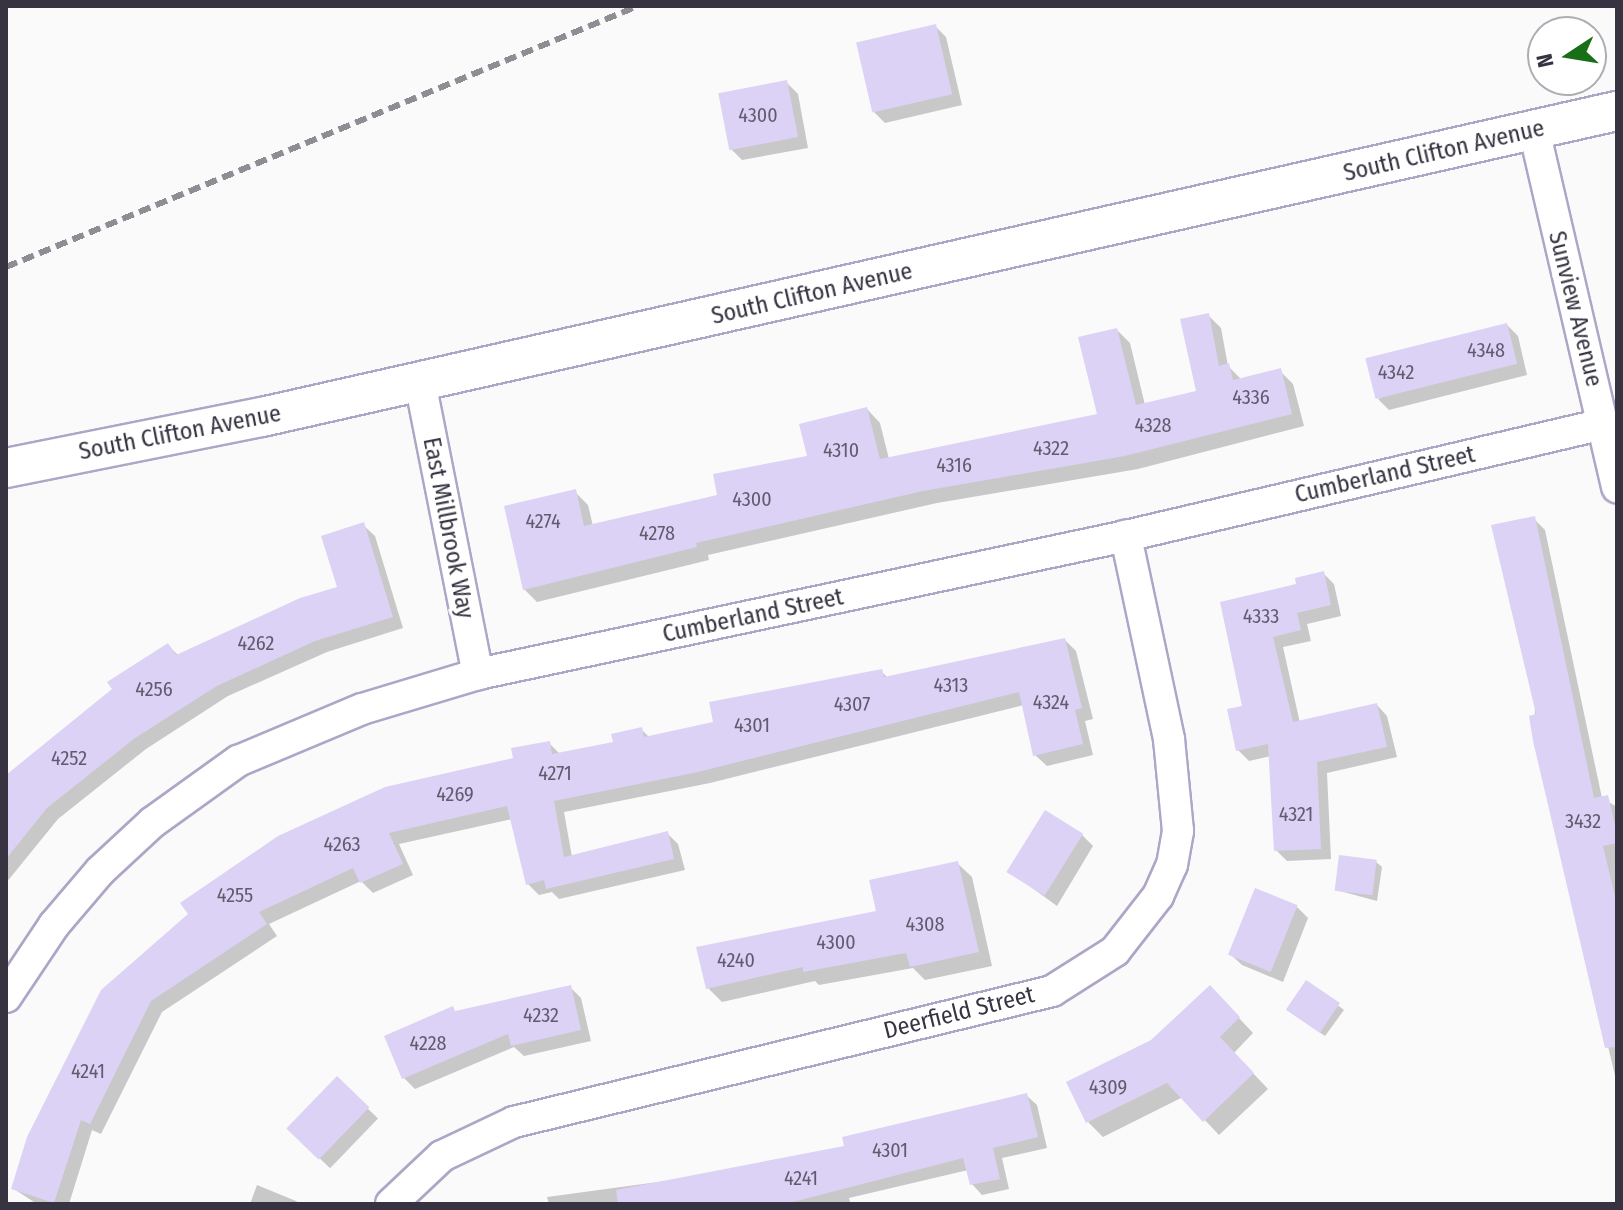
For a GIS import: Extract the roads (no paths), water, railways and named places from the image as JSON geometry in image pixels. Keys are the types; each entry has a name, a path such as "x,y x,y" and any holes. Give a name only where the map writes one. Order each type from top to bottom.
{"street":[{"name":"South Clifton Avenue","path":"6,468 420,382 1617,111"},
{"name":"Sunview Avenue","path":"1534,130 1617,488"},
{"name":"East Millbrook Way","path":"420,382 478,674"},
{"name":"Cumberland Street","path":"8,987 100,871 211,778 238,761 362,709 478,674 1126,536 1603,424"},
{"name":"Deerfield Street","path":"391,1204 442,1156 514,1122 1052,991 1115,951 1158,896 1172,865 1178,831 1169,739 1126,536"}],"railway":[{"path":"6,267 638,6"}]}
